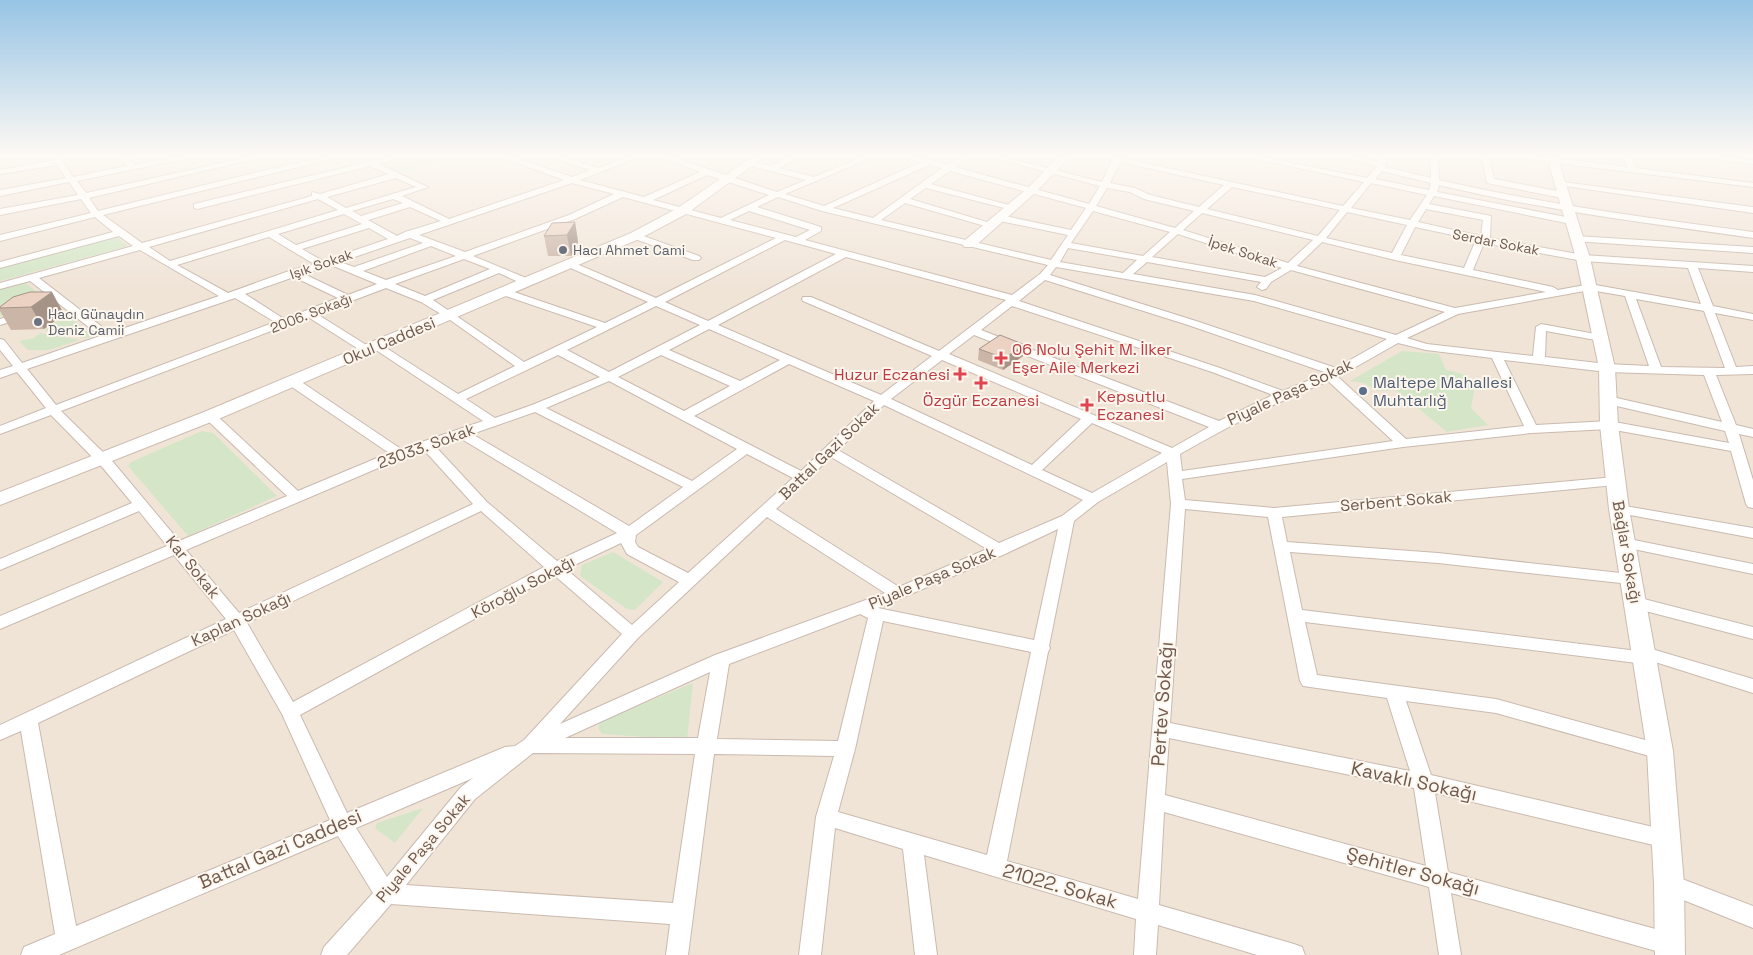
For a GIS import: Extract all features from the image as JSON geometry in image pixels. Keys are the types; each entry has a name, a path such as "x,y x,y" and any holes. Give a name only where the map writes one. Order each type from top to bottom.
{"main road":[{"name":"Okul Caddesi","path":"0,499 293,382 504,292 634,236 682,211 699,199"},
{"path":"969,244 1022,199"},
{"name":"Bağlar Sokağı","path":"1563,199 1590,287 1607,368 1609,425 1619,509 1660,751 1669,884 1670,949"}],"street":[{"path":"0,212 71,199"},
{"path":"87,199 96,214 120,233 168,264 284,323"},
{"path":"0,238 158,199"},
{"path":"188,199 208,215 304,199"},
{"path":"0,286 140,246 208,215 251,199"},
{"path":"324,199 394,239"},
{"path":"168,264 386,199"},
{"path":"399,199 447,221"},
{"name":"Işık Sokak","path":"0,374 230,294 515,199"},
{"name":"2006. Sokağı","path":"0,430 386,284 572,217 612,199"},
{"path":"640,199 1013,301 1283,394"},
{"path":"721,221 769,199"},
{"path":"788,199 1056,264 1255,298 1426,347 1607,368 1708,372 1753,370"},
{"path":"825,209 848,199"},
{"path":"978,199 1012,207"},
{"name":"İpek Sokak","path":"1062,199 1177,231 1290,267 1456,311"},
{"name":"Battal Gazi Sokak","path":"529,746 632,634 767,510 882,400 1044,276 1056,264 1065,245 1096,199"},
{"path":"1154,199 1395,257 1561,292"},
{"path":"1125,276 1214,199"},
{"name":"Serdar Sokak","path":"1296,199 1483,240 1582,258 1753,269"},
{"path":"1255,298 1266,280 1290,267 1321,238 1353,199"},
{"path":"1395,257 1412,224 1429,199"},
{"path":"1467,199 1569,215 1753,235"},
{"path":"1500,199 1569,215"},
{"path":"1670,199 1753,210"},
{"path":"874,221 903,200 996,221 1073,233"},
{"path":"361,220 410,204"},
{"path":"1424,206 1488,218 1483,240 1467,272"},
{"path":"749,208 818,229 796,241"},
{"path":"295,248 370,225"},
{"path":"0,265 120,233"},
{"path":"271,234 325,262 353,271 425,300 524,366"},
{"path":"408,234 499,269 527,282"},
{"path":"634,236 696,258"},
{"path":"457,399 783,238"},
{"path":"1576,239 1753,250"},
{"path":"353,271 431,243"},
{"path":"1065,245 1266,280"},
{"name":"23033. Sokak","path":"0,622 399,454 536,408 608,377 844,254"},
{"path":"569,264 882,400 1093,499"},
{"path":"1692,265 1732,372"},
{"path":"425,300 499,269"},
{"path":"293,273 348,299"},
{"path":"1044,276 1192,322 1333,374 1403,443"},
{"path":"31,277 59,304 107,336"},
{"path":"1590,287 1753,317"},
{"name":"Piyale Paşa Sokak","path":"332,955 386,894 468,793 529,746 721,660 898,594 1067,520 1093,499 1219,426 1283,394 1333,374 1398,338 1456,311 1590,287"},
{"path":"504,292 606,327"},
{"path":"1629,294 1658,370"},
{"path":"807,299 1173,453"},
{"path":"0,322 36,311"},
{"path":"308,314 371,348 492,422"},
{"path":"1539,360 1541,327 1601,338"},
{"path":"974,331 1219,426"},
{"name":"Kar Sokak","path":"0,342 54,411 102,459 237,621 290,712 341,823 386,894"},
{"path":"558,350 802,477"},
{"path":"660,350 740,386"},
{"path":"1497,356 1532,429"},
{"path":"684,416 790,359"},
{"path":"1708,372 1731,428 1753,504"},
{"path":"293,382 399,454"},
{"path":"1608,400 1753,433"},
{"path":"536,408 694,487"},
{"path":"210,416 297,498"},
{"path":"1034,470 1091,417"},
{"path":"1176,476 1403,443 1532,429 1609,425 1737,448"},
{"path":"461,433 629,533 628,542 632,550 690,581"},
{"path":"426,445 482,505 632,634"},
{"name":"Köroğlu Sokağı","path":"290,712 555,568 629,533 748,448"},
{"path":"830,451 1000,550"},
{"name":"Pertev Sokağı","path":"1145,955 1160,729 1178,504 1173,453"},
{"name":"Serbent Sokak","path":"1178,504 1274,513 1615,480"},
{"path":"0,565 142,505"},
{"name":"Kaplan Sokağı","path":"0,733 482,505"},
{"path":"1619,509 1753,533"},
{"path":"767,510 898,594"},
{"path":"1274,513 1309,681 1496,706 1660,751"},
{"path":"995,867 1042,648 1067,520"},
{"path":"1624,543 1753,569"},
{"path":"1280,546 1438,558 1630,579"},
{"path":"1636,603 1753,633"},
{"path":"857,609 1042,648"},
{"path":"810,955 826,816 846,749 877,614"},
{"path":"1295,615 1645,655 1753,686"},
{"path":"677,955 681,914 706,746 721,660"},
{"path":"1394,692 1422,782 1450,955"},
{"path":"28,720 67,940"},
{"name":"Kavaklı Sokağı","path":"1160,729 1422,782 1666,839"},
{"path":"529,746 706,746 846,749"},
{"name":"Battal Gazi Caddesi","path":"32,955 341,823 529,746"},
{"name":"Şehitler Sokağı","path":"1156,801 1438,878 1670,949"},
{"name":"21022. Sokak","path":"826,816 1294,955"},
{"path":"912,842 926,955"},
{"path":"1669,884 1753,917"},
{"path":"386,894 681,914"}],"shaded area":[{"path":"0,199 1753,199 1753,955 0,955"}],"green space":[{"path":"116,236 128,246 0,281 0,268"},
{"path":"24,281 48,302 0,316 0,288"},
{"path":"67,314 93,336 85,338 45,330"},
{"path":"40,333 80,340 49,350 28,350 19,341 34,338"},
{"path":"1402,351 1439,354 1446,370 1467,375 1475,386 1471,408 1488,425 1447,432 1396,390 1378,391 1364,383 1350,381"},
{"path":"202,431 213,433 277,496 188,536 128,466 131,462"},
{"path":"613,552 663,582 635,610 627,609 580,576 582,565"},
{"path":"693,683 687,740 602,734 598,728 600,722"},
{"path":"423,808 395,843 375,828 377,823"}],"building":[{"path":"575,222 567,235 544,236 552,223"},
{"path":"30,292 52,292 31,307 0,308 13,297"},
{"path":"1000,335 1025,345 1004,358 979,349"}],"place":[{"name":"Hacı Ahmet Cami","path":"563,250"},
{"name":"Hacı Günaydın Deniz Camii","path":"38,322"},
{"name":"06 Nolu Şehit M. İlker Eşer Aile Merkezi","path":"1001,358"},
{"name":"Huzur Eczanesi","path":"960,374"},
{"name":"Özgür Eczanesi","path":"981,383"},
{"name":"Maltepe Mahallesi Muhtarlığ","path":"1363,391"},
{"name":"Kepsutlu Eczanesi","path":"1087,405"}]}
